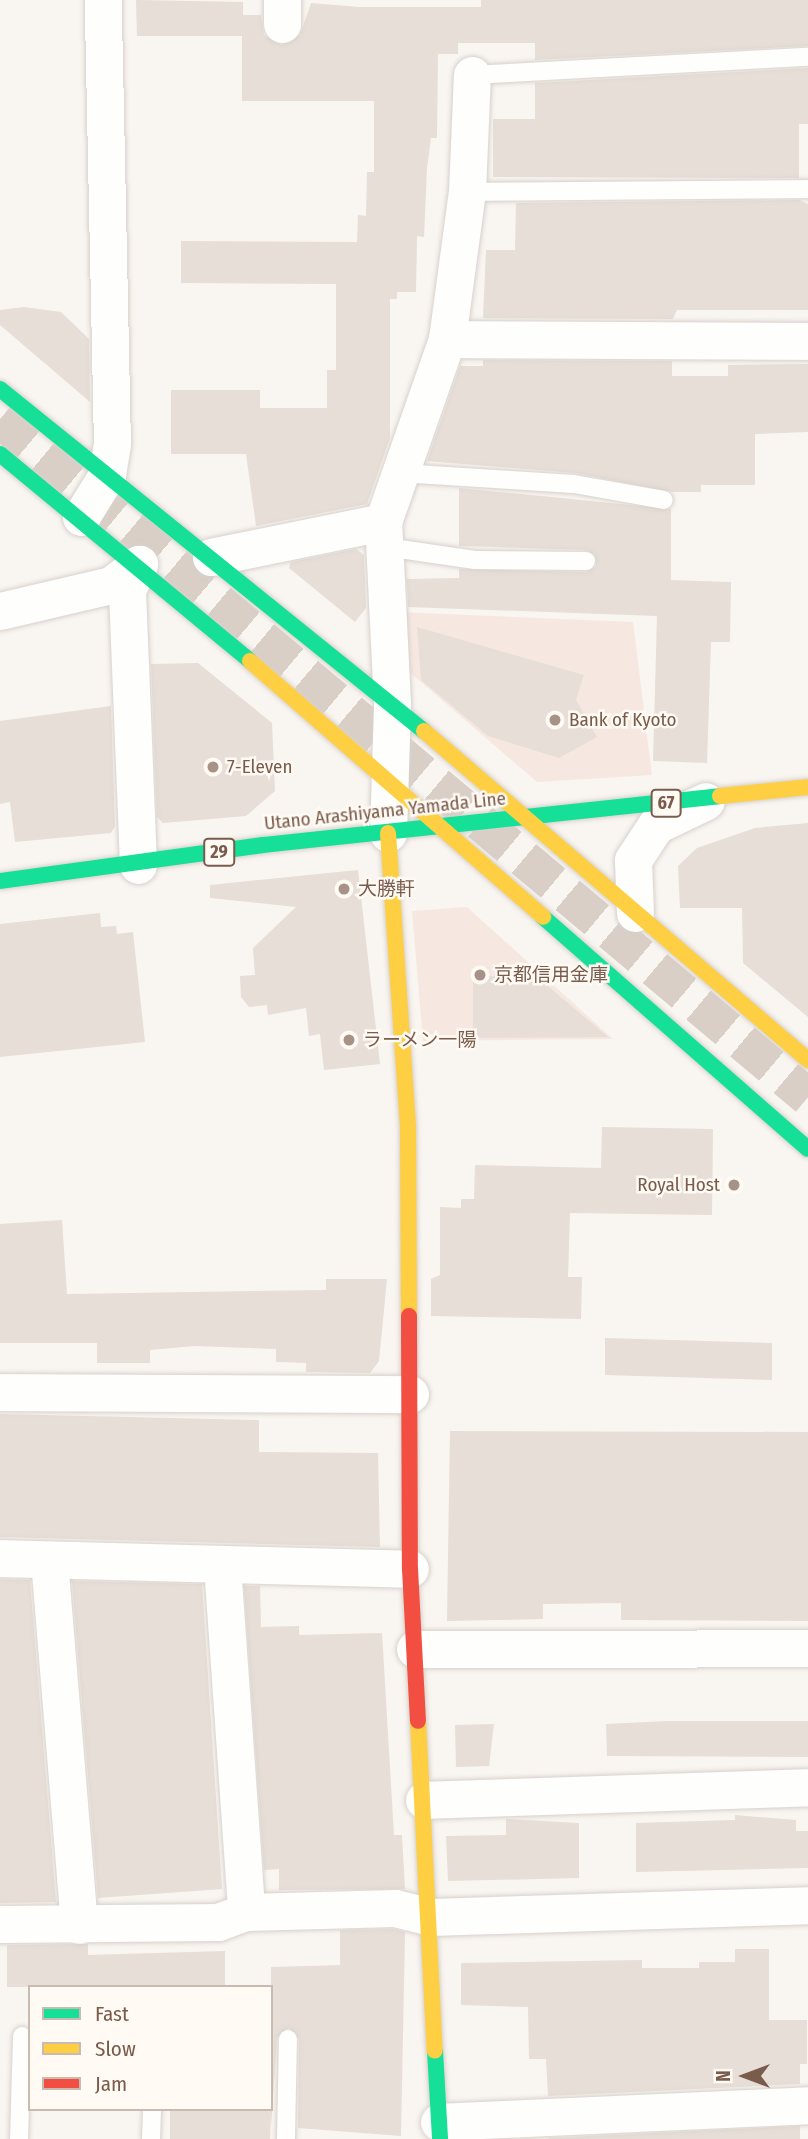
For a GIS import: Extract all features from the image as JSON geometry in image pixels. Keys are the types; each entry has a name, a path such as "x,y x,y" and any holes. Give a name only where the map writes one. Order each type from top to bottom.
{"main road":[{"path":"0,389 392,704 808,1060"},
{"path":"0,454 139,564 808,1149"},
{"name":"67","path":"525,818 808,788"},
{"name":"Utano Arashiyama Yamada Line","path":"0,881 525,818"},
{"path":"388,833 408,1128 410,1569 431,1917 440,2131"}],"street":[{"path":"81,517 107,475 112,445 103,0"},
{"path":"388,833 392,704 384,534 400,473 447,339 467,192 472,75"},
{"path":"447,339 808,341"},
{"path":"212,557 384,534"},
{"path":"0,611 111,585 139,564"},
{"path":"138,865 127,590 139,564"},
{"path":"635,913 633,860 656,825 710,799"},
{"path":"0,1392 410,1394"},
{"path":"0,1559 410,1569"},
{"path":"49,1560 79,1925"},
{"path":"222,1565 246,1912"},
{"path":"415,1649 808,1648"},
{"path":"424,1800 808,1787"},
{"path":"0,1924 218,1922 246,1912 395,1908 431,1917 808,1905"},
{"path":"440,2131 706,2125 808,2105"}],"lane":[{"path":"472,75 808,57"},
{"path":"467,192 808,189"},
{"path":"400,473 574,484 664,500"},
{"path":"384,534 475,560 586,561"},
{"path":"19,2139 22,2035"},
{"path":"286,2139 288,2039"},
{"path":"151,2139 152,2111"}],"shaded area":[{"name":"Bank of Kyoto","path":"397,612 633,622 652,775 537,782 400,664"},
{"name":"京都信用金庫","path":"467,907 613,1039 423,1041 412,911"}],"building":[{"path":"136,0 243,2 243,15 261,15 264,35 281,45 300,35 311,3 359,7 481,7 481,0 808,0 808,46 535,60 535,43 458,43 458,54 438,54 437,138 431,138 427,168 424,237 417,236 416,292 397,292 397,299 390,299 390,438 367,504 256,526 246,454 171,454 171,390 260,390 260,408 327,408 327,370 336,370 336,284 181,283 181,241 357,242 358,215 366,216 367,172 374,172 374,101 242,101 242,36 137,36"},
{"path":"808,68 808,124 799,124 799,178 493,177 493,119 535,119 535,83"},
{"path":"799,200 808,204 808,310 677,310 673,319 483,318 486,250 515,250 516,203"},
{"path":"24,307 61,312 89,339 90,402 0,325 0,310"},
{"path":"483,360 672,361 672,376 728,376 728,365 808,364 808,432 755,434 755,485 701,485 701,492 672,492 575,473 427,461 460,366 483,366"},
{"path":"459,488 671,509 671,580 731,582 730,642 711,642 707,763 653,761 657,616 408,607 407,579 459,578 459,569 586,572 596,566 595,555 586,550 459,546"},
{"path":"356,549 364,555 366,608 355,622 289,568 291,562"},
{"path":"417,627 584,675 576,700 597,737 559,758 488,736 421,680"},
{"path":"198,663 272,723 275,791 246,816 163,823 157,817 151,664"},
{"path":"111,706 115,826 111,833 15,842 10,802 0,804 0,721"},
{"path":"808,823 808,1017 743,963 742,908 680,908 678,866 697,848 755,828"},
{"path":"358,870 380,1064 324,1070 320,1034 309,1036 306,1008 268,1015 267,1005 249,1007 241,997 240,976 255,975 253,948 296,907 210,898 210,885"},
{"path":"100,913 101,927 116,926 117,934 133,932 145,1042 0,1057 0,924"},
{"path":"473,976 536,976 608,1037 473,1038"},
{"path":"602,1127 713,1129 712,1215 570,1213 568,1277 582,1277 581,1319 431,1316 431,1279 440,1275 440,1207 461,1208 461,1199 474,1199 475,1165 601,1168"},
{"path":"62,1220 67,1294 326,1290 326,1279 387,1279 379,1361 370,1373 306,1372 306,1363 276,1362 276,1349 195,1346 150,1350 150,1363 97,1363 97,1343 0,1343 0,1224"},
{"path":"605,1338 772,1343 772,1380 605,1375"},
{"path":"0,1414 259,1420 259,1452 378,1453 380,1547 0,1537"},
{"path":"450,1431 808,1432 808,1621 621,1620 621,1603 543,1604 543,1619 447,1621"},
{"path":"0,1579 30,1580 56,1902 0,1903"},
{"path":"72,1581 202,1584 222,1889 98,1898"},
{"path":"244,1586 260,1586 261,1627 299,1626 299,1635 382,1633 394,1835 402,1835 405,1889 279,1890 279,1869 264,1870"},
{"path":"808,1721 808,1757 607,1756 606,1724"},
{"path":"494,1724 489,1766 456,1767 455,1725"},
{"path":"735,1815 796,1820 796,1831 808,1831 808,1868 636,1872 636,1823 735,1820"},
{"path":"506,1819 579,1823 579,1878 448,1881 446,1836 506,1835"},
{"path":"393,1929 405,1932 401,2136 298,2128 299,2039 289,2028 277,2038 273,2098 271,1967 340,1965 340,1930"},
{"path":"88,1944 88,1955 225,1951 225,1985 7,1987 7,1945"},
{"path":"735,1949 769,1949 769,2020 807,2020 807,2064 800,2064 800,2084 548,2096 546,2059 529,2059 528,2007 461,2005 461,1963 642,1960 642,1968 699,1968 699,1962 735,1962"},
{"path":"170,2111 271,2111 270,2139 170,2139"},
{"path":"800,2126 800,2139 549,2139 549,2138"}],"tunnel":[{"path":"0,419 808,1097"}],"traffic: fast":[{"path":"0,389 424,731"},
{"path":"0,454 250,661"},
{"path":"0,881 263,845 720,796"},
{"path":"543,917 808,1149"},
{"path":"435,2051 440,2139"}],"traffic: slow":[{"path":"250,661 543,917"},
{"path":"424,731 808,1060"},
{"path":"720,796 808,787"},
{"path":"388,833 408,1128 409,1316"},
{"path":"418,1721 435,2051"}],"traffic: jam":[{"path":"409,1316 410,1569 418,1721"}],"place":[{"name":"Bank of Kyoto","path":"555,720"},
{"name":"7-Eleven","path":"213,767"},
{"name":"大勝軒","path":"344,889"},
{"name":"京都信用金庫","path":"480,975"},
{"name":"ラーメン一陽","path":"349,1040"},
{"name":"Royal Host","path":"734,1185"}]}
